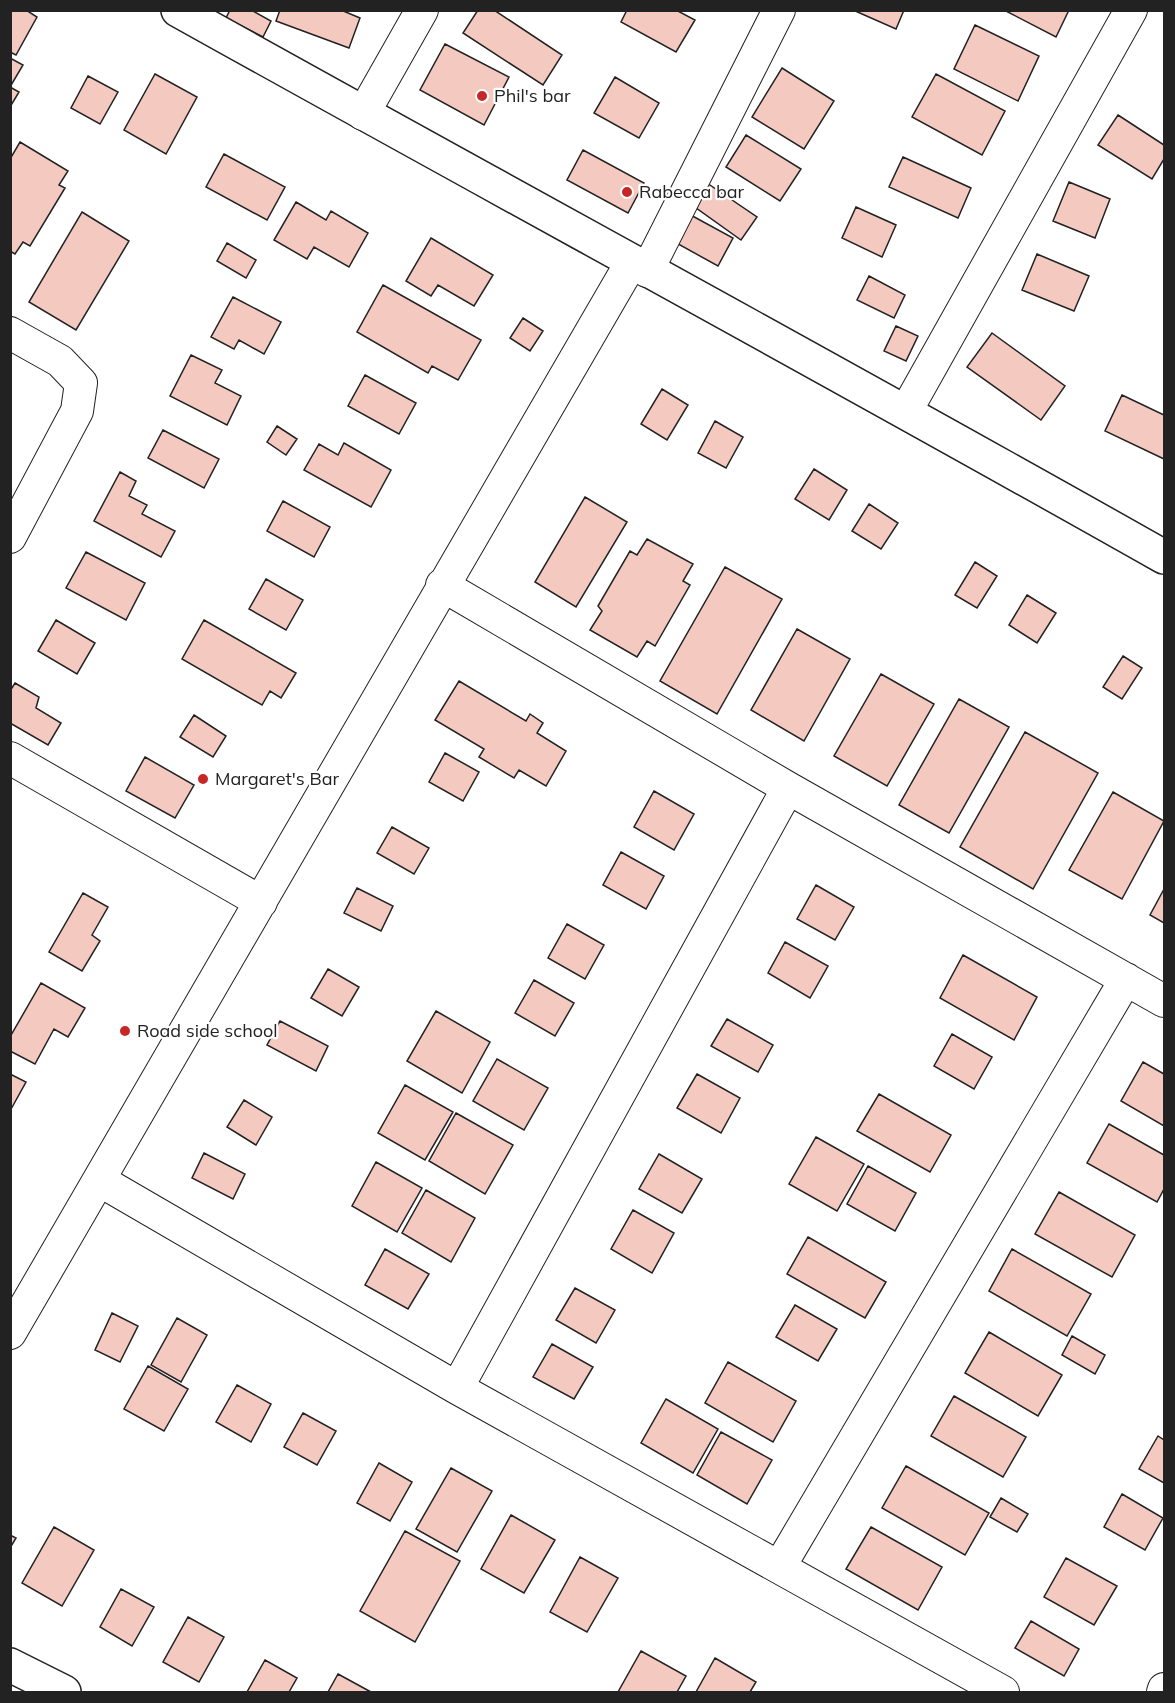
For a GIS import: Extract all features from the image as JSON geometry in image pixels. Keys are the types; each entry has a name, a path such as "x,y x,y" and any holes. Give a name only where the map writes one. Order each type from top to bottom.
{"street":[{"path":"178,10 639,267 906,411 1164,557"},
{"path":"363,114 422,10"},
{"path":"10,1333 261,902 442,585 639,267 779,10"},
{"path":"906,411 1131,10"},
{"path":"10,333 60,361 81,383 77,411 10,537"},
{"path":"442,585 788,788 1164,1000"},
{"path":"10,758 261,902"},
{"path":"457,1388 788,788"},
{"path":"780,1566 1126,979"},
{"path":"99,1180 457,1388 1003,1692"},
{"path":"10,1665 63,1692"}],"building":[{"path":"10,10 26,10 37,17 16,55 10,52"},
{"path":"230,10 251,10 271,21 263,37 226,18"},
{"path":"280,10 341,10 360,18 349,48 276,21"},
{"path":"478,10 494,10 562,55 543,85 463,33"},
{"path":"627,10 676,10 695,20 676,52 621,22"},
{"path":"853,10 904,10 896,29"},
{"path":"1004,10 1069,10 1056,37"},
{"path":"975,25 1039,56 1018,101 954,69"},
{"path":"445,44 509,77 484,125 420,90"},
{"path":"10,58 23,65 10,87"},
{"path":"782,68 834,101 804,149 752,117"},
{"path":"155,74 197,97 166,154 124,130"},
{"path":"936,74 1005,111 982,155 912,117"},
{"path":"88,76 118,92 100,124 71,108"},
{"path":"615,77 659,103 639,138 594,113"},
{"path":"10,87 19,92 10,107"},
{"path":"1118,115 1164,145 1164,159 1152,179 1098,145"},
{"path":"746,135 801,169 780,201 726,167"},
{"path":"20,142 68,171 59,185 65,188 30,246 23,242 15,254 10,251 10,159"},
{"path":"583,150 644,183 628,213 567,180"},
{"path":"224,154 285,187 267,220 206,187"},
{"path":"903,157 971,188 958,218 889,187"},
{"path":"1069,182 1110,199 1095,238 1053,221"},
{"path":"707,183 757,217 741,240 692,205"},
{"path":"296,202 326,220 331,211 368,233 349,267 314,247 307,259 274,240"},
{"path":"856,207 896,225 882,257 842,238"},
{"path":"82,212 129,241 76,330 29,302"},
{"path":"687,213 733,238 718,266 671,240"},
{"path":"431,238 493,275 474,306 438,285 431,296 406,281"},
{"path":"227,243 256,260 246,278 217,261"},
{"path":"1037,254 1089,276 1074,311 1022,290"},
{"path":"869,276 905,295 894,318 857,300"},
{"path":"383,285 481,340 458,380 432,366 428,373 357,332"},
{"path":"233,297 281,322 264,354 239,340 234,349 211,337"},
{"path":"523,318 543,331 530,351 510,338"},
{"path":"896,326 918,336 906,361 884,351"},
{"path":"992,333 1065,386 1041,420 967,367"},
{"path":"191,355 222,370 215,383 241,396 227,425 170,396"},
{"path":"365,375 416,403 399,434 348,406"},
{"path":"662,389 688,405 667,440 641,424"},
{"path":"1122,395 1164,415 1164,459 1105,431"},
{"path":"715,421 743,437 726,468 698,453"},
{"path":"277,426 297,439 286,455 267,442"},
{"path":"163,430 219,459 204,488 148,458"},
{"path":"344,443 391,470 371,507 304,470 319,444 338,455"},
{"path":"814,469 847,490 829,520 795,499"},
{"path":"120,472 136,481 129,496 147,505 142,514 175,531 161,557 94,521"},
{"path":"585,497 627,522 576,607 535,582"},
{"path":"283,501 330,527 314,557 267,531"},
{"path":"869,504 898,523 881,549 852,531"},
{"path":"647,539 693,564 683,581 690,585 655,646 647,641 637,657 590,630 602,611 598,606 630,551 637,555"},
{"path":"86,552 145,583 126,620 66,588"},
{"path":"975,562 997,576 977,608 955,595"},
{"path":"725,567 782,599 717,714 660,681"},
{"path":"266,579 303,600 286,630 249,609"},
{"path":"1027,595 1056,613 1037,643 1009,625"},
{"path":"56,620 95,643 77,674 38,651"},
{"path":"204,620 296,673 281,698 270,691 262,705 182,659"},
{"path":"797,629 850,659 804,741 751,710"},
{"path":"1123,656 1142,668 1122,699 1103,687"},
{"path":"881,674 934,704 887,786 834,756"},
{"path":"459,681 526,721 530,714 543,723 537,733 566,751 546,786 519,770 514,778 479,757 484,749 435,720"},
{"path":"15,683 39,697 36,708 61,723 48,745 10,723 10,691"},
{"path":"959,699 1009,727 949,833 899,805"},
{"path":"194,715 226,736 213,757 180,737"},
{"path":"1025,732 1098,773 1033,889 960,847"},
{"path":"445,753 479,772 463,801 429,782"},
{"path":"145,757 194,785 175,818 126,791"},
{"path":"654,791 694,814 674,850 634,827"},
{"path":"1113,792 1164,821 1122,899 1069,870"},
{"path":"392,827 429,848 414,874 377,853"},
{"path":"621,852 664,876 646,909 603,885"},
{"path":"816,885 854,907 835,940 797,919"},
{"path":"357,888 393,906 381,931 344,913"},
{"path":"1164,889 1164,923 1150,915"},
{"path":"83,893 108,907 92,935 100,941 82,971 49,952"},
{"path":"567,924 604,945 585,979 548,958"},
{"path":"785,942 828,966 810,998 768,973"},
{"path":"963,955 1037,997 1014,1040 940,998"},
{"path":"328,969 359,987 342,1016 311,998"},
{"path":"534,980 574,1003 555,1036 515,1013"},
{"path":"41,983 85,1008 68,1037 54,1029 35,1064 10,1051 10,1037"},
{"path":"436,1011 490,1042 462,1093 407,1061"},
{"path":"727,1019 773,1045 758,1072 711,1046"},
{"path":"280,1021 328,1046 316,1071 267,1045"},
{"path":"952,1034 992,1057 974,1089 934,1066"},
{"path":"497,1059 548,1088 524,1130 473,1101"},
{"path":"1143,1062 1164,1074 1164,1126 1121,1101"},
{"path":"10,1074 26,1082 10,1111"},
{"path":"697,1074 740,1098 721,1133 677,1108"},
{"path":"405,1085 453,1112 425,1160 378,1133"},
{"path":"879,1094 951,1135 930,1172 857,1131"},
{"path":"244,1100 272,1117 256,1145 227,1127"},
{"path":"456,1113 513,1145 485,1194 429,1161"},
{"path":"1109,1124 1164,1155 1164,1189 1157,1202 1087,1163"},
{"path":"816,1137 864,1164 837,1211 789,1184"},
{"path":"204,1153 245,1174 233,1199 192,1178"},
{"path":"659,1154 702,1179 682,1213 639,1189"},
{"path":"376,1162 422,1188 397,1232 352,1206"},
{"path":"868,1166 916,1193 895,1231 847,1204"},
{"path":"426,1190 475,1218 451,1262 402,1233"},
{"path":"1059,1192 1135,1235 1112,1277 1035,1234"},
{"path":"633,1210 674,1233 652,1273 611,1249"},
{"path":"808,1237 886,1282 865,1318 787,1274"},
{"path":"385,1249 429,1274 408,1309 365,1285"},
{"path":"1012,1249 1091,1294 1067,1336 989,1291"},
{"path":"575,1288 615,1310 596,1343 556,1320"},
{"path":"795,1305 837,1329 818,1361 776,1337"},
{"path":"112,1313 138,1326 120,1362 95,1350"},
{"path":"177,1318 207,1335 181,1382 151,1365"},
{"path":"989,1332 1062,1375 1038,1416 965,1373"},
{"path":"1072,1336 1105,1355 1095,1374 1062,1355"},
{"path":"552,1344 593,1367 574,1399 533,1377"},
{"path":"728,1362 796,1401 773,1442 705,1403"},
{"path":"148,1366 188,1389 164,1431 124,1409"},
{"path":"237,1385 271,1404 251,1442 216,1422"},
{"path":"954,1396 1026,1437 1003,1477 931,1436"},
{"path":"666,1399 718,1429 693,1473 641,1443"},
{"path":"303,1413 336,1431 317,1465 284,1447"},
{"path":"721,1432 772,1460 747,1504 697,1475"},
{"path":"1158,1436 1164,1440 1164,1483 1139,1469"},
{"path":"379,1463 412,1482 390,1521 357,1503"},
{"path":"906,1466 989,1513 965,1555 882,1508"},
{"path":"451,1468 492,1491 457,1552 416,1529"},
{"path":"1122,1494 1163,1518 1145,1550 1104,1527"},
{"path":"1001,1498 1028,1514 1017,1532 990,1517"},
{"path":"511,1515 555,1540 524,1593 481,1569"},
{"path":"54,1527 94,1550 62,1606 22,1583"},
{"path":"871,1527 942,1567 918,1610 846,1569"},
{"path":"405,1531 460,1561 415,1642 360,1611"},
{"path":"10,1535 16,1538 10,1548"},
{"path":"580,1557 618,1578 587,1632 550,1612"},
{"path":"1066,1558 1117,1586 1094,1625 1044,1597"},
{"path":"121,1589 154,1607 132,1646 100,1627"},
{"path":"188,1617 224,1637 199,1682 163,1662"},
{"path":"1031,1621 1079,1649 1064,1676 1015,1648"},
{"path":"641,1651 686,1676 677,1692 618,1692"},
{"path":"715,1658 756,1682 750,1692 696,1692"},
{"path":"265,1660 297,1678 289,1692 247,1692"},
{"path":"338,1674 371,1692 328,1692"}],"place":[{"name":"Phil's bar","path":"482,96"},
{"name":"Rabecca bar","path":"627,192"},
{"name":"Margaret's Bar","path":"203,779"},
{"name":"Road side school","path":"125,1031"}]}
